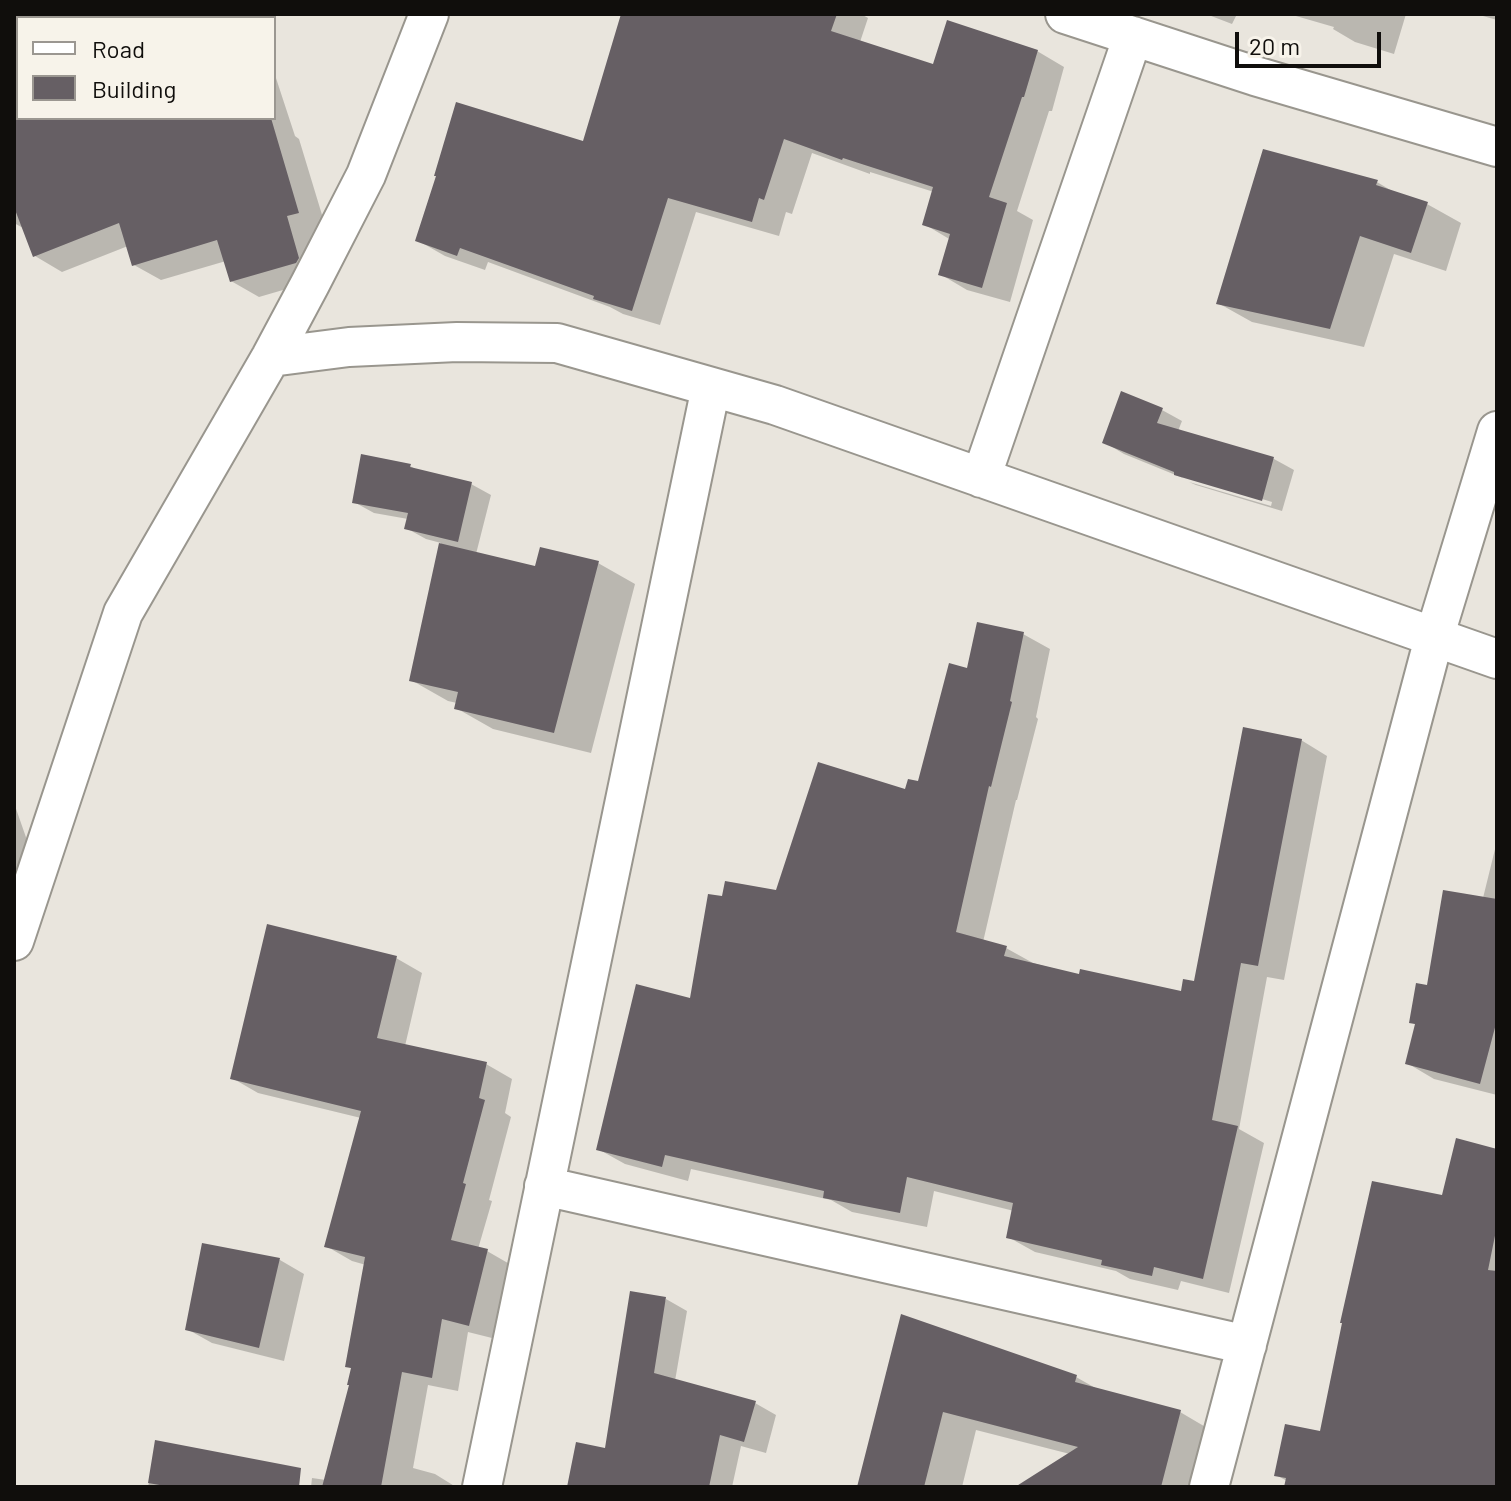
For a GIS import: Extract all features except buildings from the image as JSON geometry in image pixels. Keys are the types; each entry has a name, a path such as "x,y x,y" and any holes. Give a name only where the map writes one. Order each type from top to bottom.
{"street":[{"path":"14,941 123,613 271,357 366,175 428,14"},
{"path":"1065,14 1255,76 1497,147"},
{"path":"981,478 1133,36"},
{"path":"271,357 349,347 457,342 557,343 775,405 1497,659"},
{"path":"482,1487 711,387"},
{"path":"1209,1487 1434,638 1497,431"},
{"path":"544,1186 1247,1345"}]}
